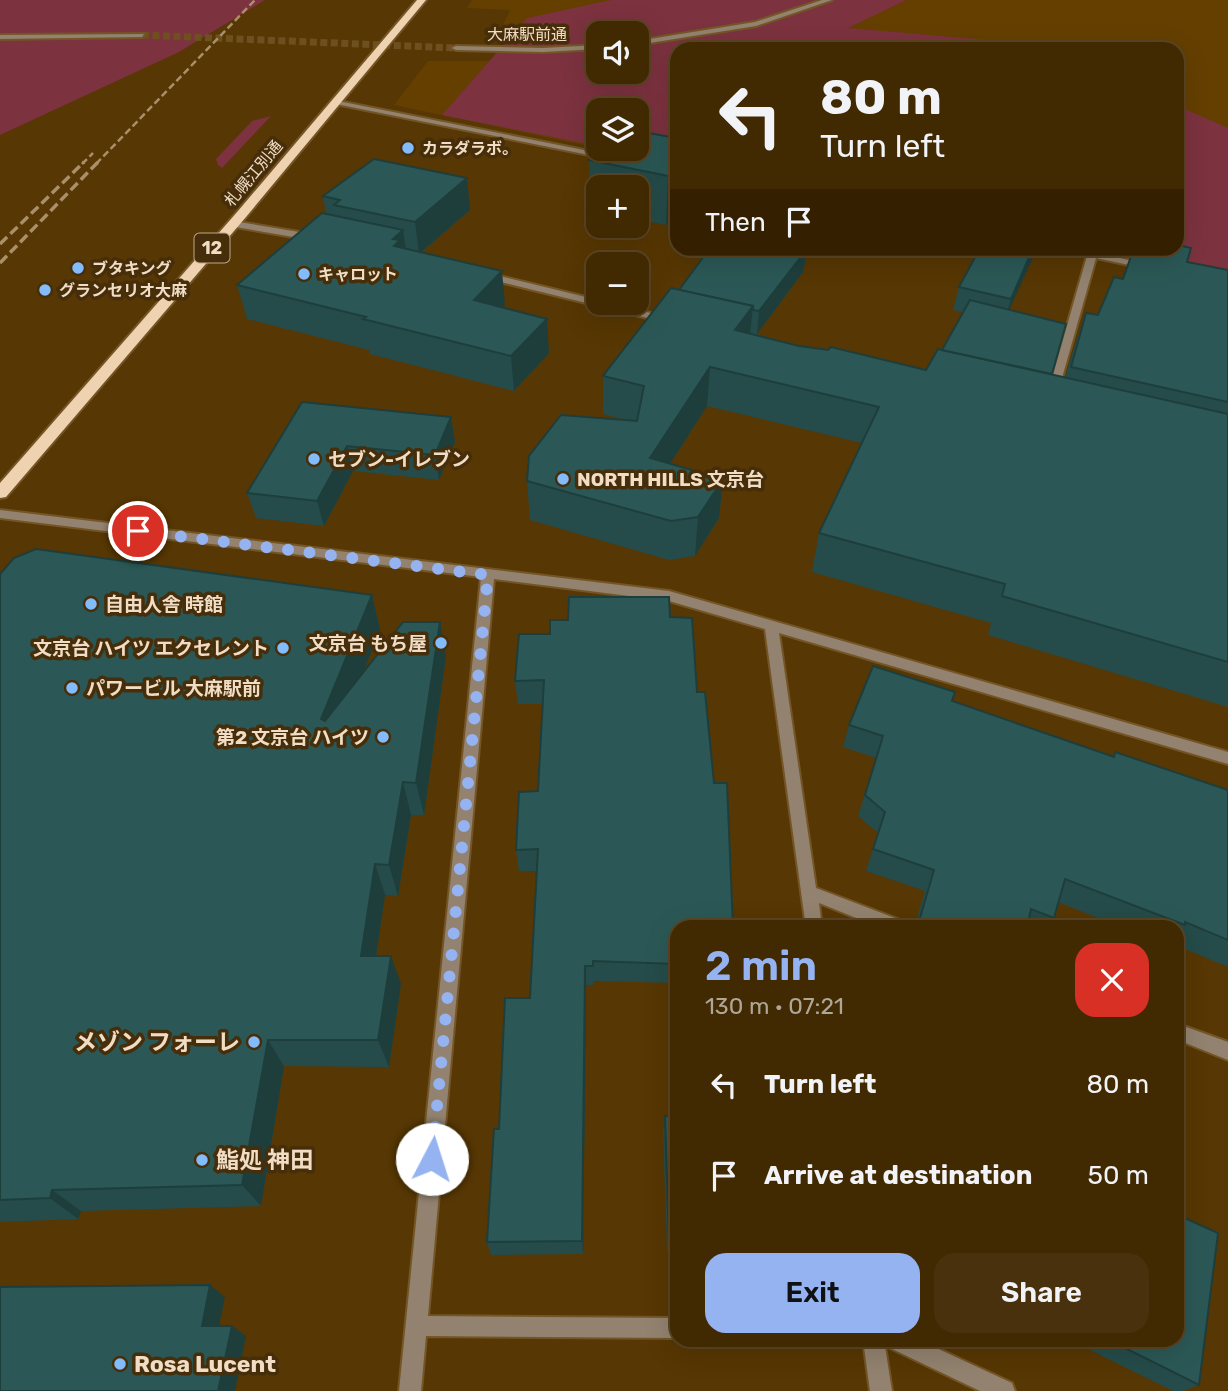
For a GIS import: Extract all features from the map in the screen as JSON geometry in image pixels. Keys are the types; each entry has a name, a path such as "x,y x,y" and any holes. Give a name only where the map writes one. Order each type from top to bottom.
{"highway":[{"name":"札幌江別通","path":"0,493 422,0"}],"street":[{"path":"649,41 755,24 829,0"},
{"path":"0,37 142,35"},
{"name":"大麻駅前通","path":"456,48 543,50 586,48"},
{"path":"336,102 586,152"},
{"path":"233,224 331,241"},
{"path":"1051,397 1091,256"},
{"path":"1102,256 1160,268"},
{"path":"480,275 682,323"},
{"path":"0,514 669,596 1228,758"},
{"path":"410,1391 488,575"},
{"path":"771,626 813,920"},
{"path":"809,892 881,920"},
{"path":"1184,1034 1228,1051"},
{"path":"416,1326 670,1328"},
{"path":"874,1347 881,1391"},
{"path":"910,1347 1004,1391"}],"shaded area":[{"path":"0,0 265,0 179,52 0,135"},
{"path":"472,0 778,0 649,24 649,21 586,21 586,34 570,35 499,34 510,10 467,8"},
{"path":"611,0 906,0 848,28 1012,42 670,42 670,160 649,153 649,98 586,98 586,144 442,115 527,18"},
{"path":"866,0 1228,0 1228,279 1115,256 1184,256 1184,42 728,42"},
{"path":"428,61 571,61 586,67 586,84 642,84 648,98 586,98 586,145 394,105"},
{"path":"649,100 670,149 670,164 649,159"},
{"path":"1184,109 1228,128 1228,272 1147,256 1184,256"},
{"path":"271,116 222,168 218,165 216,159 252,121"}],"building":[{"path":"649,133 670,137 668,176 594,161 649,161"},
{"path":"374,159 467,178 415,222 334,205 340,200 323,196"},
{"path":"322,213 403,230 393,239 400,240 394,246 502,271 474,300 547,319 511,356 237,285"},
{"path":"1184,246 1191,248 1187,262 1228,270 1228,402 1071,367 1086,313 1098,315 1114,277 1123,279 1131,256 1184,256"},
{"path":"704,256 802,256 759,311 753,310 753,306 679,290"},
{"path":"976,256 1030,256 1011,299 959,287"},
{"path":"671,288 753,306 735,330 799,346 828,350 831,347 926,370 938,349 1228,414 1228,662 1002,596 1005,584 819,533 879,407 710,367 650,458 723,479 698,517 671,521 527,481 529,456 561,415 637,421 644,386 603,376"},
{"path":"970,300 1066,324 1052,374 942,350"},
{"path":"302,402 451,417 435,455 347,446 317,501 247,493"},
{"path":"36,549 372,595 321,719 325,721 403,622 440,622 416,783 403,782 389,865 375,864 361,956 391,956 378,1040 268,1040 242,1185 52,1190 50,1198 0,1200 0,574 14,558"},
{"path":"569,597 669,597 670,617 692,618 697,692 705,692 714,783 727,783 733,920 670,920 670,964 593,961 593,966 585,966 582,1241 487,1242 494,1129 499,1129 505,998 530,998 538,849 516,850 519,792 538,791 544,680 515,681 519,634 550,634 550,620 568,620"},
{"path":"873,666 955,692 952,701 1114,757 1115,752 1228,790 1228,940 1185,922 1184,925 1184,920 1172,920 1065,879 1054,918 1031,909 1029,920 919,920 934,870 873,849 885,812 865,795 883,736 849,725"},
{"path":"665,1116 670,1116 669,1239"},
{"path":"1184,1218 1218,1233 1199,1385 1123,1347 1184,1347"},
{"name":"Rosa Lucent","path":"210,1285 202,1326 232,1326 218,1391 0,1391 0,1287"}],"tunnel":[{"path":"142,35 456,48"}],"railway":[{"path":"96,164 255,0"},
{"path":"84,162 93,153"},
{"path":"0,244 84,162"},
{"path":"0,263 98,162"}],"place":[{"name":"カラダラボ。","path":"408,148"},
{"name":"ブタキング","path":"78,268"},
{"name":"キャロット","path":"304,274"},
{"name":"グランセリオ大麻","path":"45,290"},
{"name":"セブン-イレブン","path":"314,459"},
{"name":"NORTH HILLS 文京台","path":"563,479"},
{"name":"自由人舎 時館","path":"91,604"},
{"name":"文京台 もち屋","path":"441,643"},
{"name":"文京台 ハイツ エクセレント","path":"283,648"},
{"name":"パワービル 大麻駅前","path":"72,688"},
{"name":"第2 文京台 ハイツ","path":"383,737"},
{"name":"メゾン フォーレ","path":"254,1042"},
{"name":"鮨処 神田","path":"202,1160"},
{"name":"Rosa Lucent","path":"120,1364"}],"route":[{"path":"138,531 488,575 432,1159"}]}
